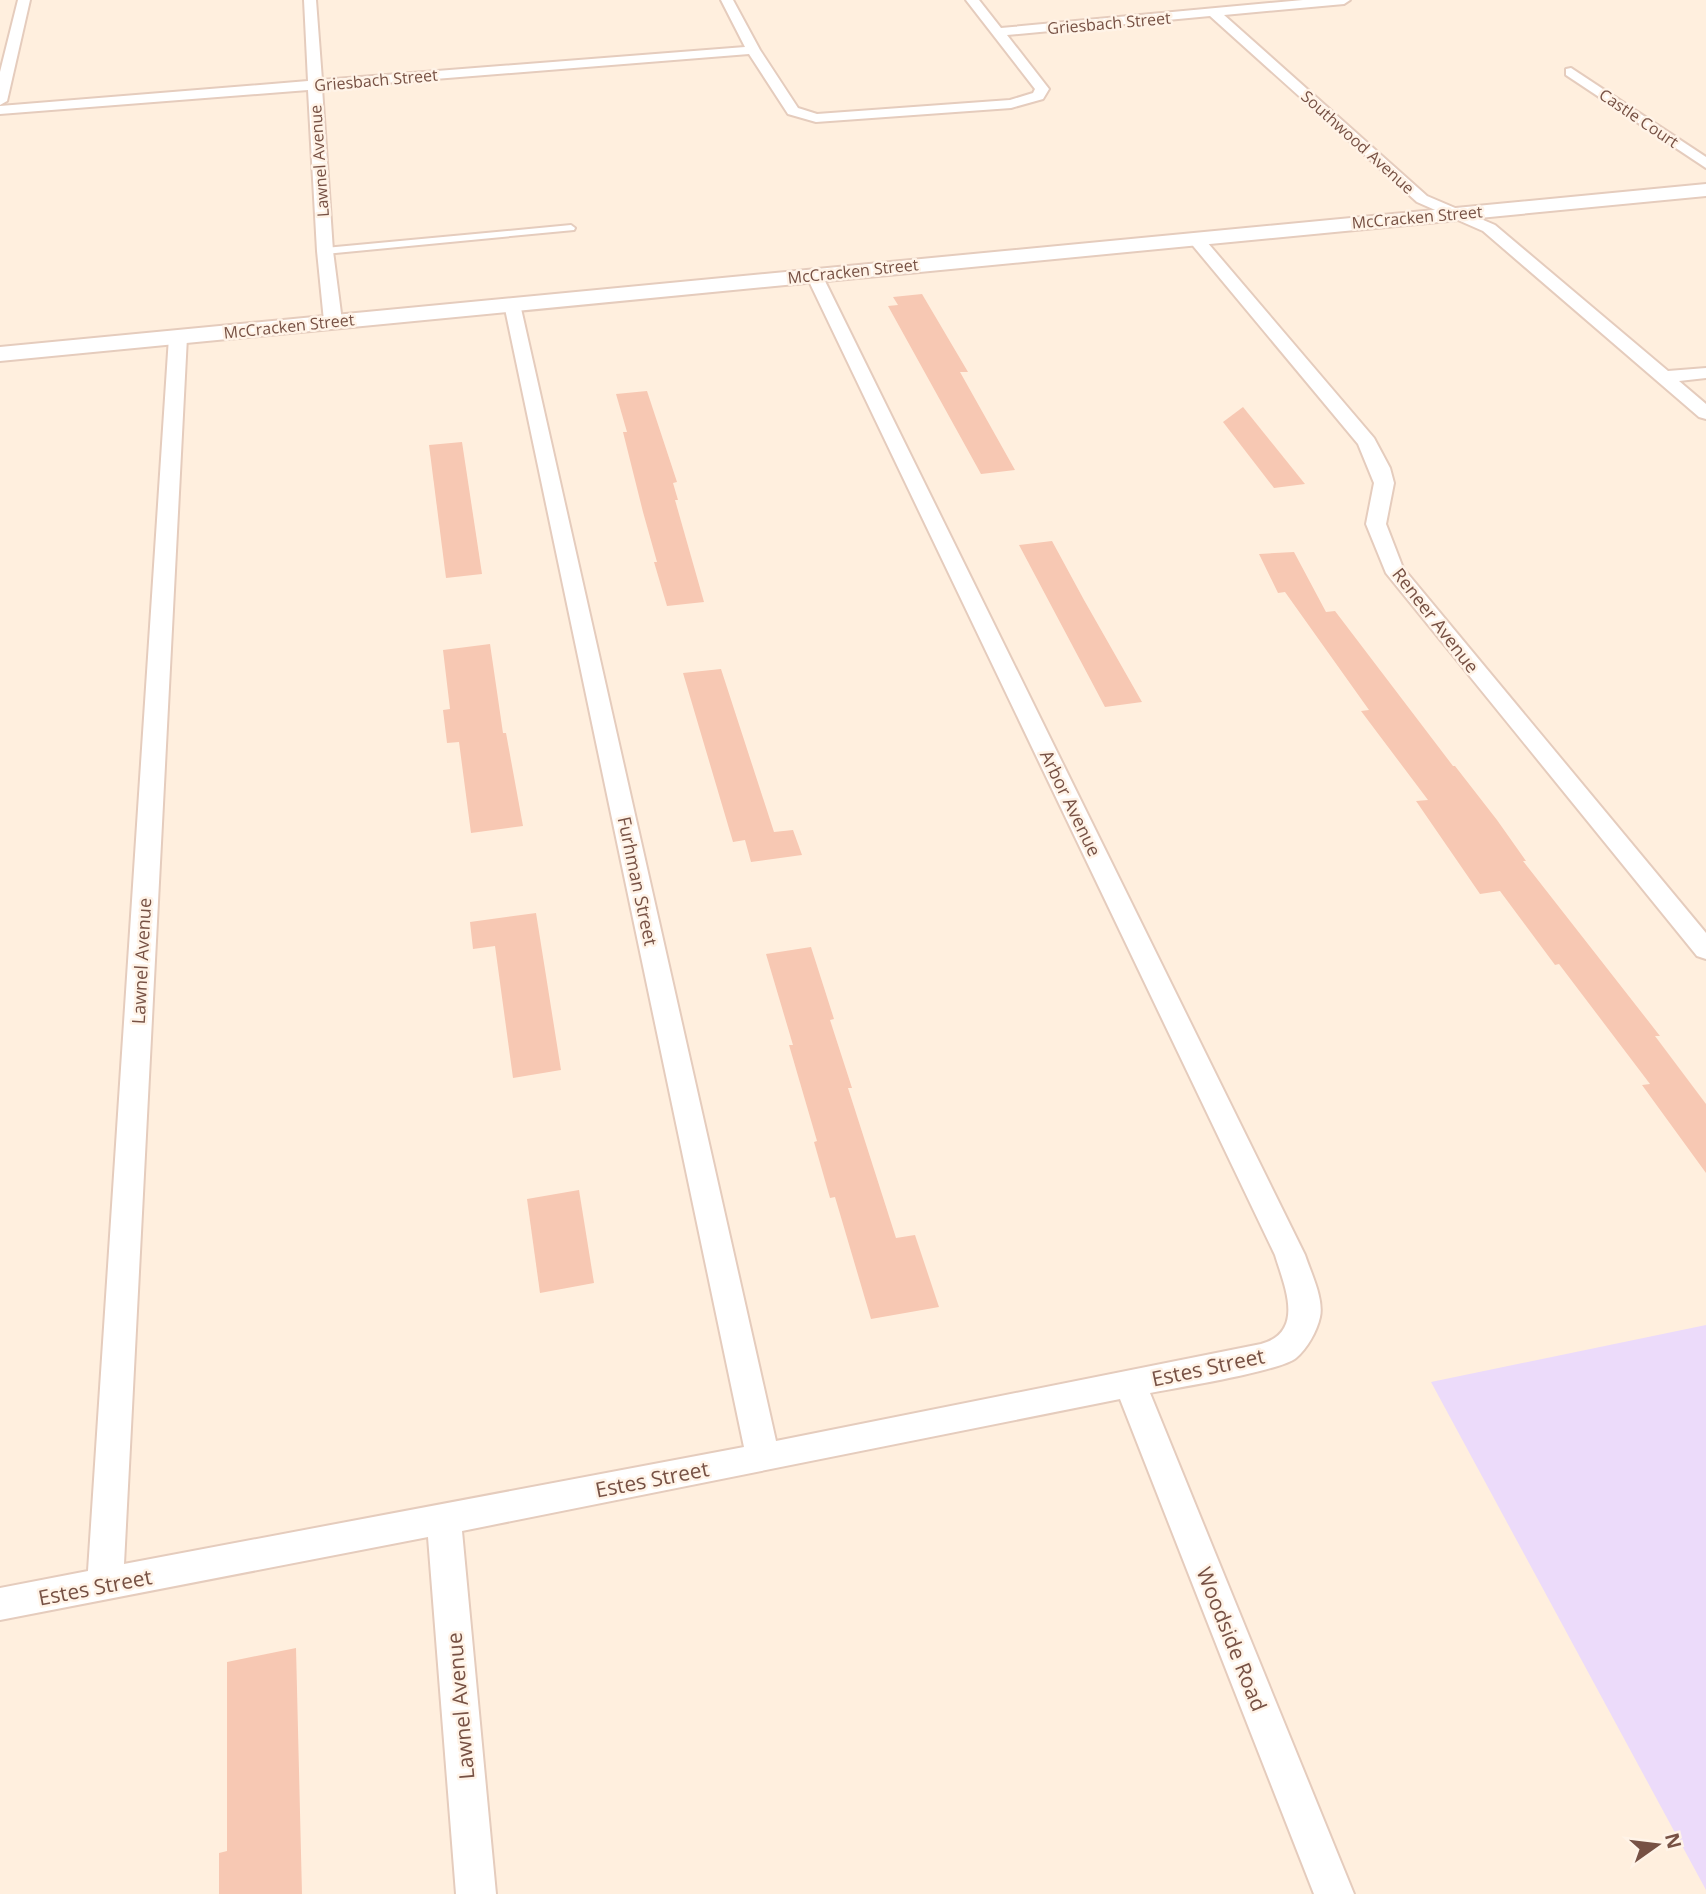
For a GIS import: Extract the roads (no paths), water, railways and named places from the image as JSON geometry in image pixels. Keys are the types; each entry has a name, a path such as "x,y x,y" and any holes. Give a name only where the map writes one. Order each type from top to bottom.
{"street":[{"path":"0,100 24,0"},
{"name":"Lawnel Avenue","path":"310,0 325,251 333,321"},
{"path":"727,0 752,50 793,111 816,118 1011,104 1038,96 1042,89 972,0"},
{"name":"Griesbach Street","path":"999,32 1344,0"},
{"name":"Southwood Avenue","path":"1215,14 1422,199 1489,228 1706,413"},
{"name":"Griesbach Street","path":"0,110 752,50"},
{"name":"Castle Court","path":"1572,72 1706,164"},
{"name":"McCracken Street","path":"0,354 1706,190"},
{"name":"Reneer Avenue","path":"1195,238 1367,442 1384,483 1376,524 1393,569 1706,950"},
{"name":"Arbor Avenue","path":"814,275 1290,1255 1303,1297 1305,1316 1296,1336"},
{"name":"Furhman Street","path":"512,304 763,1458"},
{"name":"Lawnel Avenue","path":"105,1585 178,337"},
{"path":"1664,377 1706,373"},
{"name":"Estes Street","path":"0,1604 763,1458 1130,1384 1283,1351 1296,1336"},
{"name":"Woodside Road","path":"1130,1384 1334,1894"},
{"name":"Lawnel Avenue","path":"444,1519 476,1894"}],"lane":[{"path":"325,251 570,228"}]}
